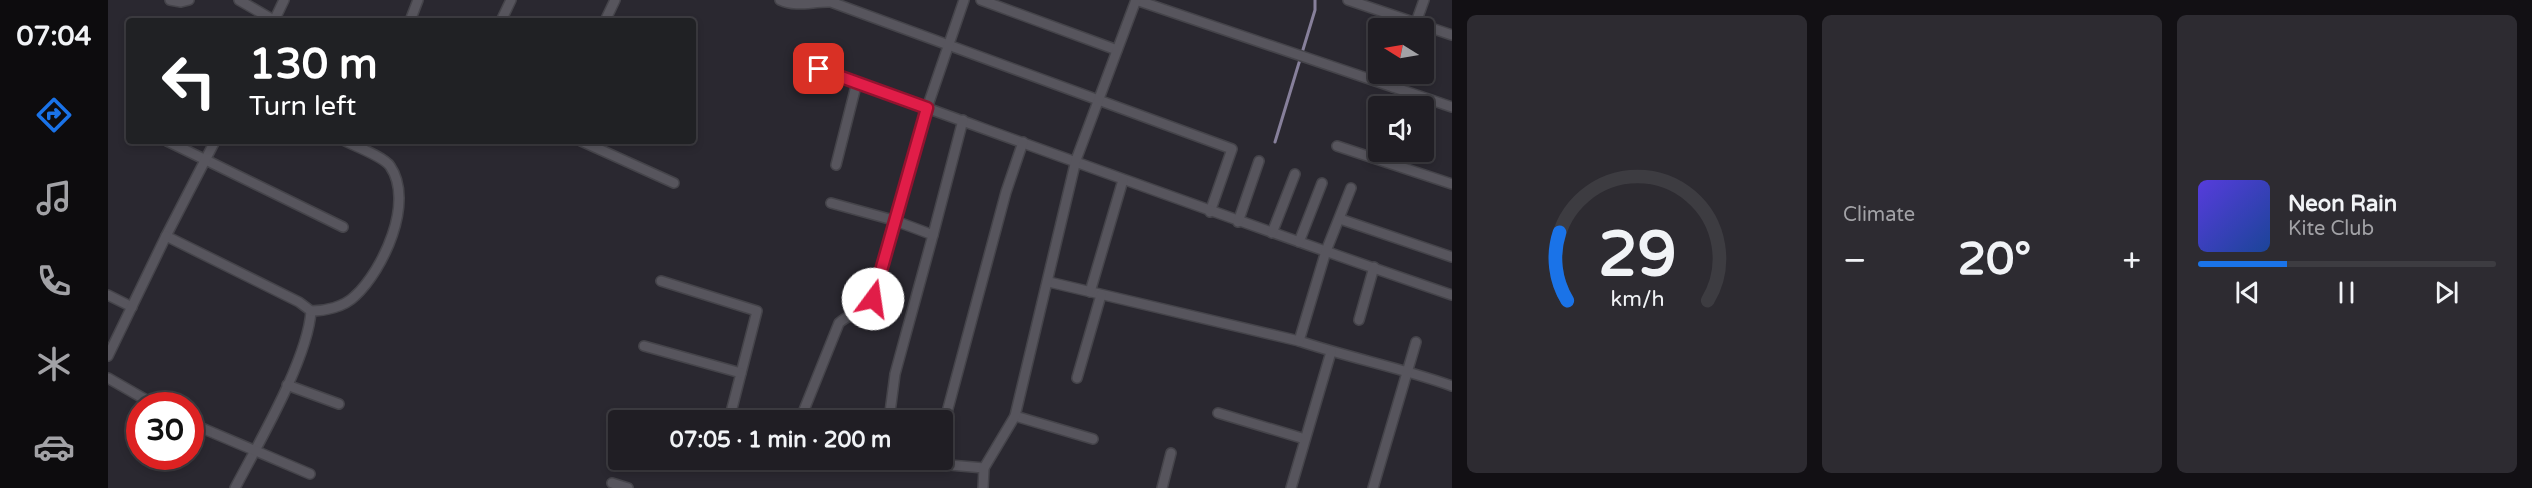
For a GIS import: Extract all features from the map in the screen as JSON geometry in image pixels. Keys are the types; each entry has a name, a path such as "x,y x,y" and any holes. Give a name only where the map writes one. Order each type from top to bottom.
{"street":[{"path":"170,0 181,2 189,0"},
{"path":"238,0 270,18"},
{"path":"276,18 284,0"},
{"path":"411,18 418,0"},
{"path":"502,18 511,0"},
{"path":"780,0 801,5 831,2 1232,149 1210,212"},
{"path":"804,410 839,323 846,317 867,308 873,299 893,220 927,108 964,0"},
{"path":"981,0 1117,51"},
{"path":"983,488 984,468 1015,416 1049,282 1076,160 1136,0 1452,107"},
{"path":"1348,0 1394,18"},
{"path":"1418,18 1424,0"},
{"path":"606,18 612,1"},
{"path":"1434,31 1452,35"},
{"path":"819,69 1076,160 1123,180 1238,222 1452,295"},
{"path":"836,165 857,82"},
{"path":"890,410 895,374 963,120"},
{"path":"948,410 1006,192 1023,142"},
{"path":"174,144 343,227"},
{"path":"108,356 214,144"},
{"path":"166,236 299,302 311,311 327,310 354,297 386,254 399,203 397,182 388,163 358,144"},
{"path":"588,144 674,183"},
{"path":"1337,146 1452,184"},
{"path":"1238,222 1259,161"},
{"path":"1272,233 1295,174"},
{"path":"1090,292 1123,180"},
{"path":"1299,242 1323,183"},
{"path":"1299,341 1326,251 1351,188"},
{"path":"831,203 933,234"},
{"path":"1340,219 1452,257"},
{"path":"1359,320 1374,267"},
{"path":"661,280 757,311 732,410"},
{"path":"1049,282 1299,341 1331,352 1406,369 1452,386"},
{"path":"108,295 132,307"},
{"path":"1077,378 1101,295"},
{"path":"235,488 287,385 311,323 311,311"},
{"path":"1373,488 1406,369 1416,342"},
{"path":"644,346 741,373"},
{"path":"1291,488 1331,352"},
{"path":"108,378 132,392"},
{"path":"287,385 339,404"},
{"path":"1218,413 1305,439"},
{"path":"1015,416 1093,438"},
{"path":"204,429 310,474"},
{"path":"1162,488 1171,453"},
{"path":"953,465 984,468"},
{"path":"612,483 628,488"}],"waterway":[{"path":"1275,142 1315,10 1315,0"}],"route":[{"path":"819,69 927,108 885,248 873,299"}]}
